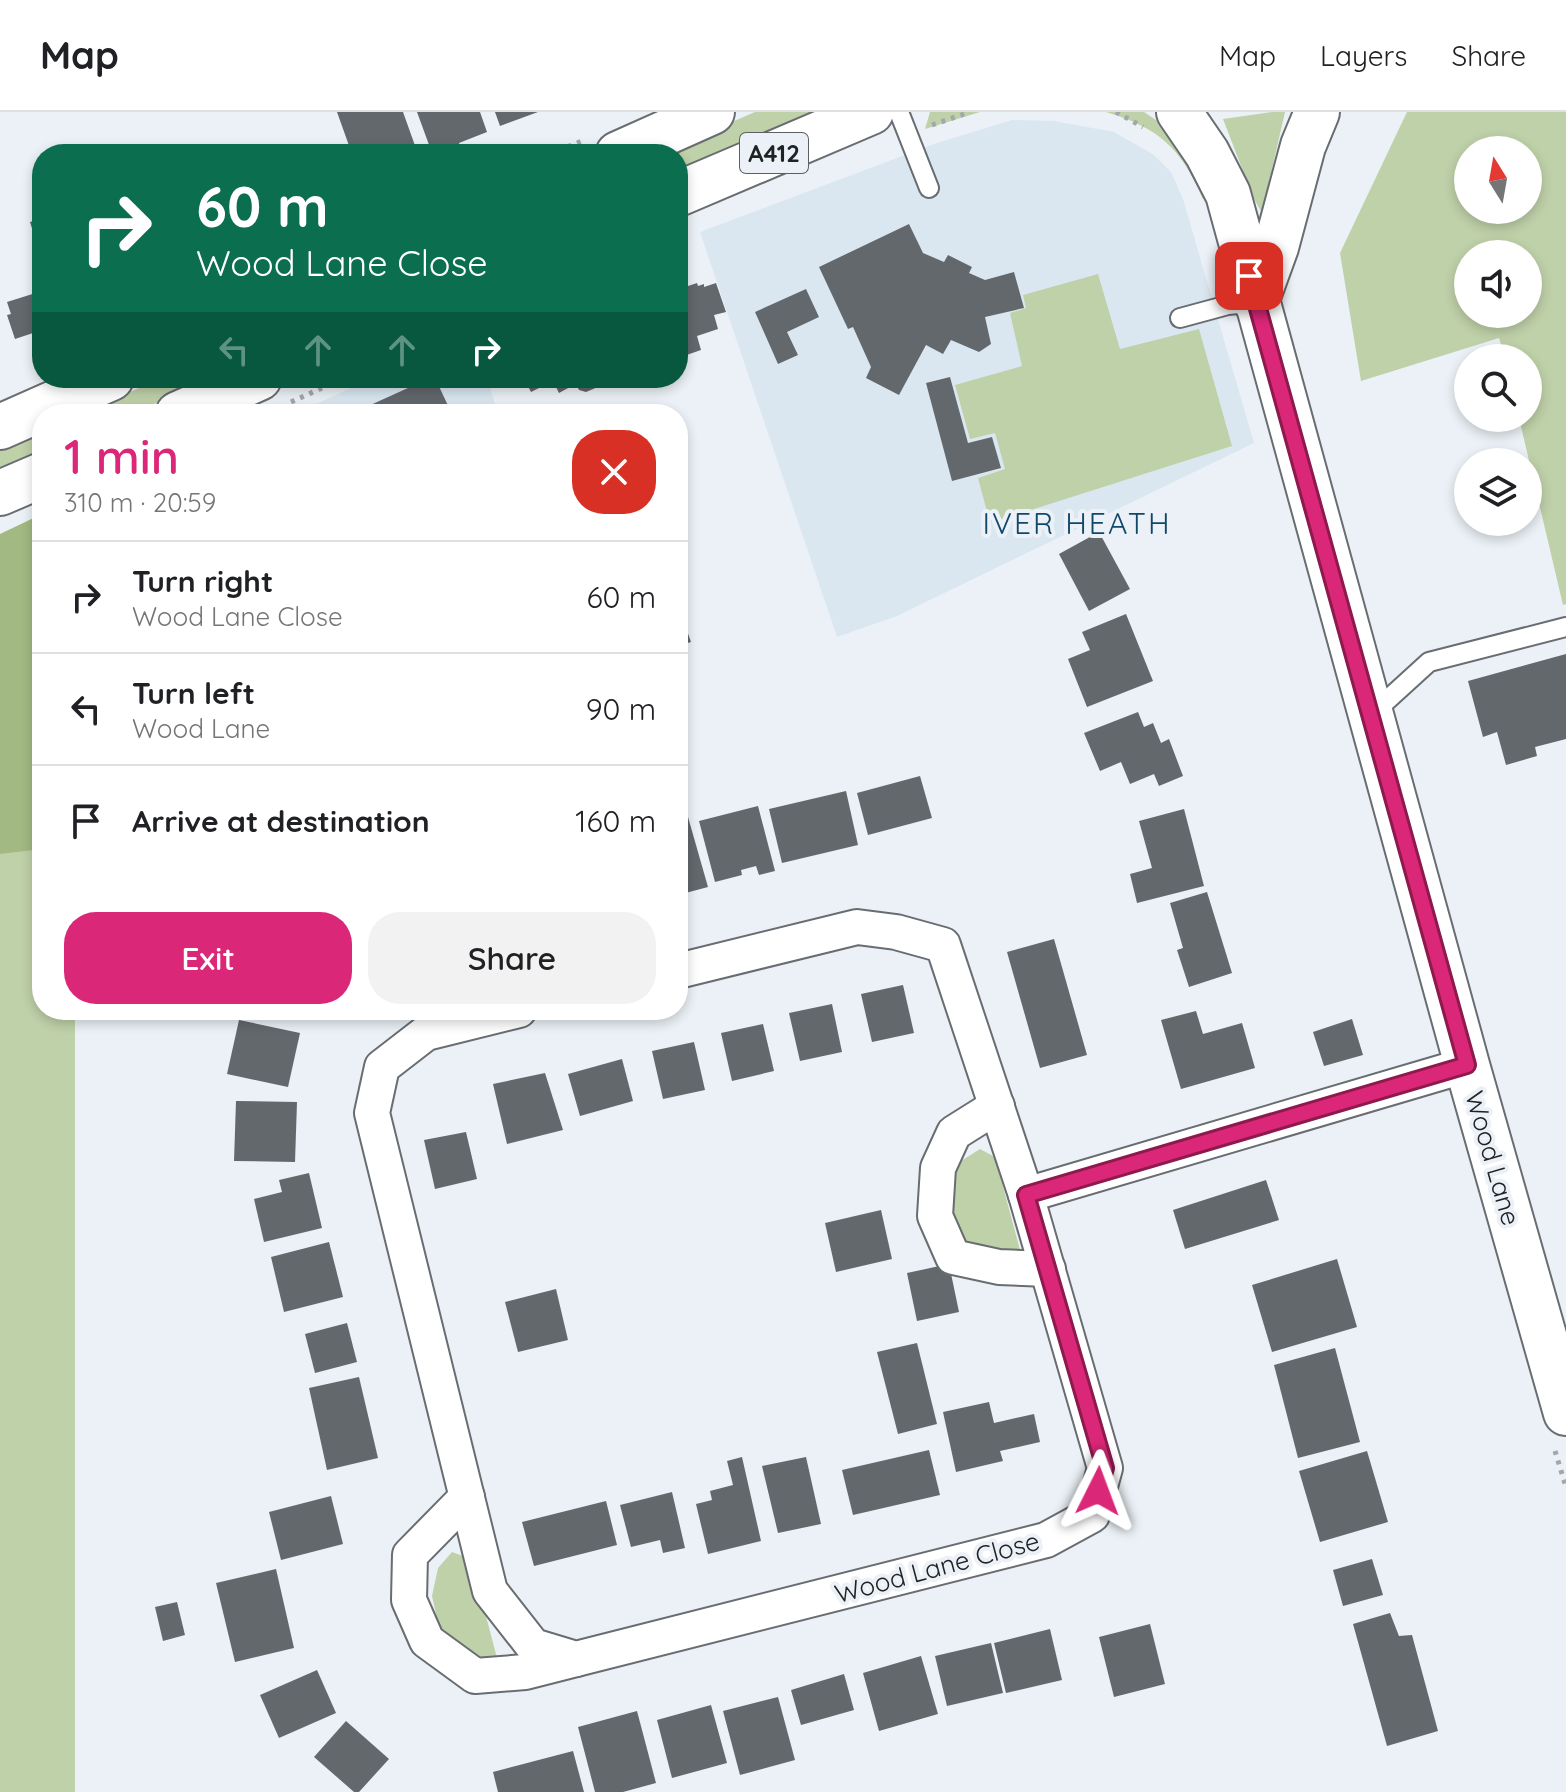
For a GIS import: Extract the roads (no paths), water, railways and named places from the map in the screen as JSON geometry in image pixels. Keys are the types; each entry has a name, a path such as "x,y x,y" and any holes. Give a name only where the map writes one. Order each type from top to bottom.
{"street":[{"name":"A412","path":"640,144 712,112"},
{"name":"A412","path":"688,190 871,112"},
{"name":"Wood Lane","path":"1179,112 1207,153 1228,194 1467,1065 1566,1413"},
{"path":"1256,302 1276,247 1303,146 1317,112"},
{"path":"52,404 88,388"},
{"path":"222,404 248,398"},
{"path":"0,427 32,413"},
{"path":"0,493 32,479"},
{"name":"Wood Lane Close","path":"467,1497 410,1555 409,1600 427,1641 475,1676 525,1672 1046,1540 1092,1515 1105,1468 1026,1195 943,945 896,932 857,927 688,969"},
{"path":"479,1020 426,1033 382,1067 372,1113 490,1591 533,1646 576,1659"},
{"path":"1026,1195 1467,1065"},
{"path":"997,1106 954,1133 938,1168 935,1216 953,1257 999,1267 1048,1269"}],"lane":[{"path":"899,112 929,188"},
{"path":"1180,318 1228,305 1256,302"},
{"path":"1371,715 1429,662 1566,627"}],"district":[{"name":"IVER HEATH","path":"1077,523"}]}
